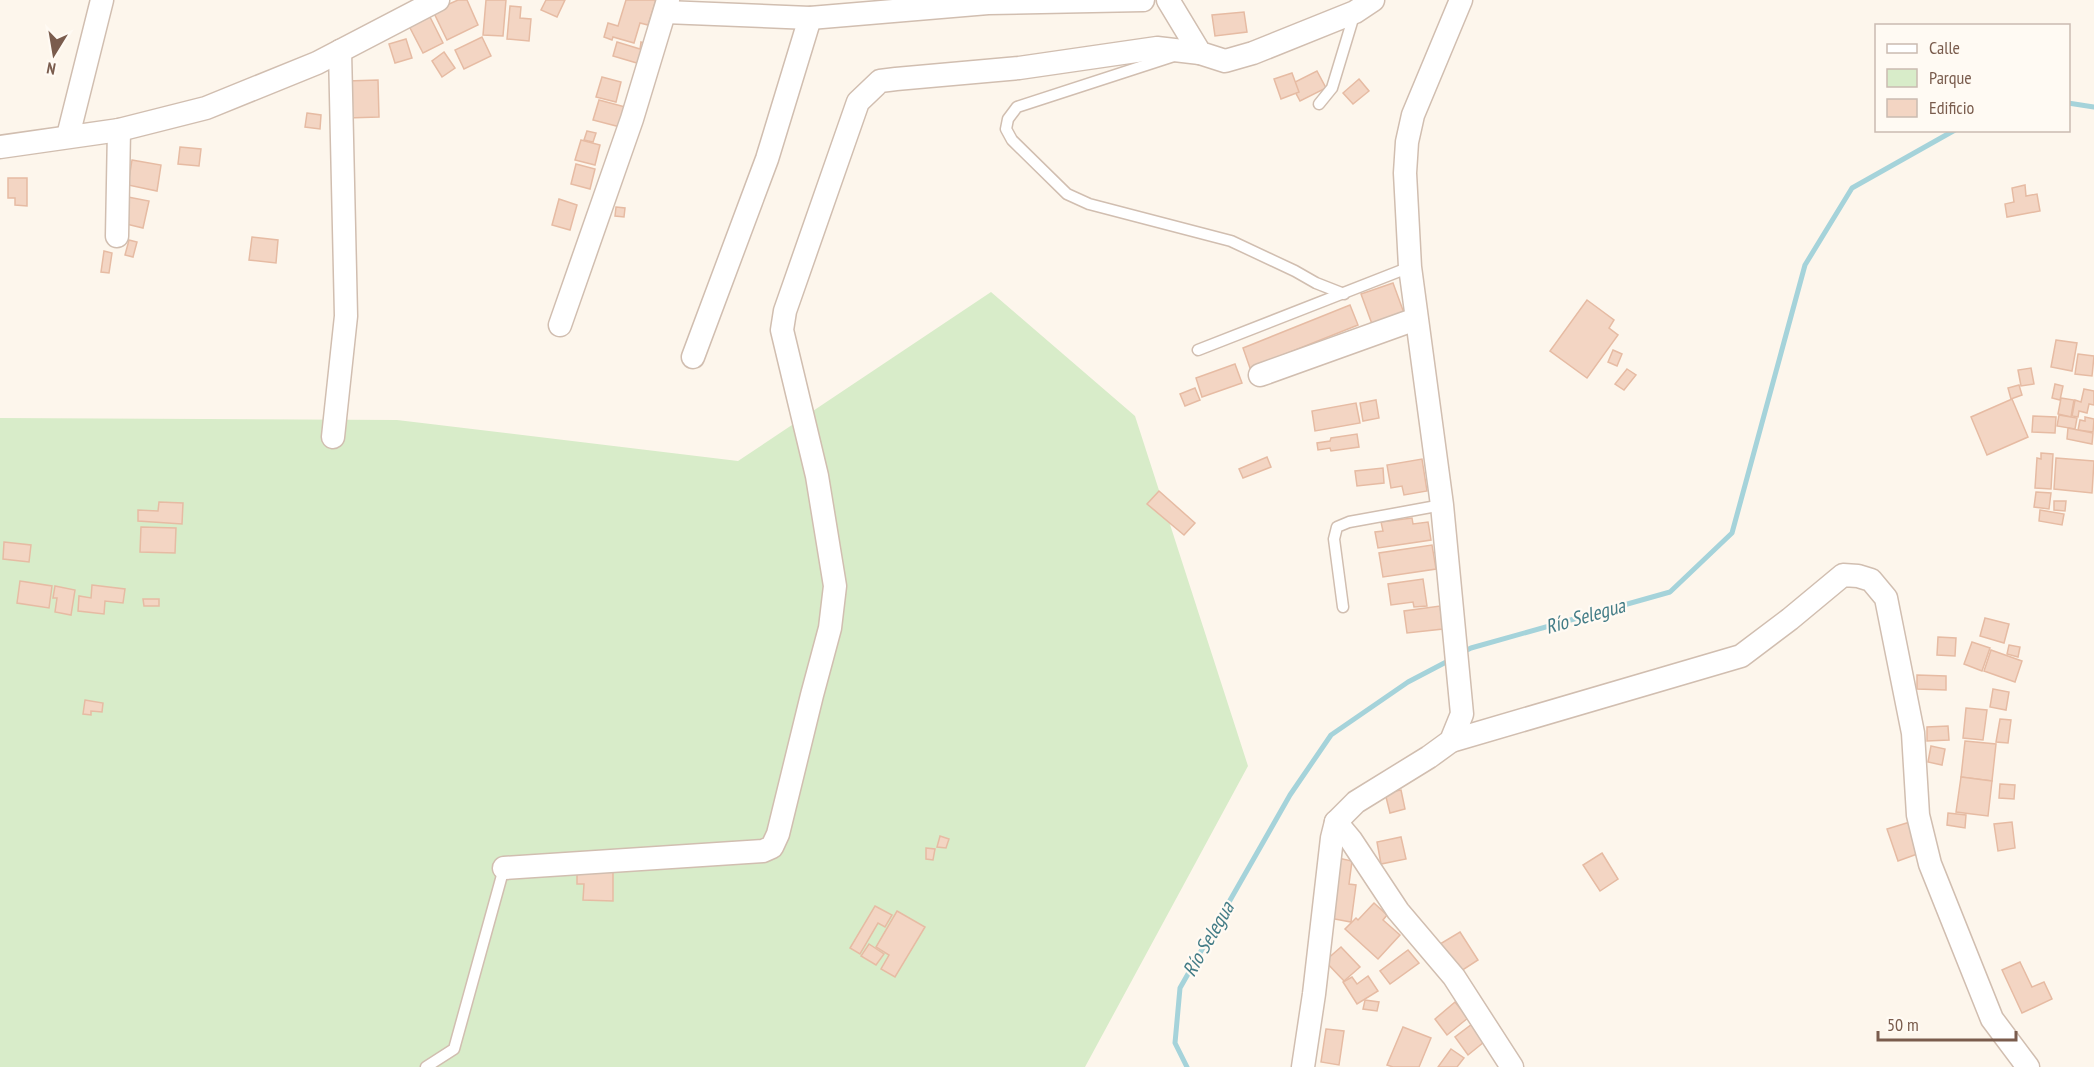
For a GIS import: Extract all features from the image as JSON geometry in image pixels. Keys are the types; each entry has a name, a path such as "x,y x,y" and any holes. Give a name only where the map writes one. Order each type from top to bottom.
{"street":[{"path":"68,136 102,0"},
{"path":"1,146 120,129 206,108 317,63 438,0"},
{"path":"560,325 632,119 667,6 810,18 988,3 1143,0"},
{"path":"1168,0 1192,53"},
{"path":"1451,741 1462,714 1442,505 1410,267 1405,173 1407,142 1413,115 1461,0"},
{"path":"504,868 763,851 772,847 830,628 835,586 817,476 782,330 784,311 858,102 880,81 1019,68 1157,48 1226,61 1364,6"},
{"path":"693,357 767,159 810,18"},
{"path":"333,436 346,316 340,51"},
{"path":"117,236 120,129"},
{"path":"1260,375 1416,320"},
{"path":"1303,1067 1332,838 1336,822 1356,802 1451,741 1741,656 1843,575 1870,580 1886,598 1913,733 1918,815 1930,864 1992,1019 2028,1067"},
{"path":"1336,822 1351,840 1398,910 1454,977 1512,1067"}],"lane":[{"path":"1319,104 1332,88 1364,6"},
{"path":"1192,53 1105,77 1017,107 1008,119 1006,129 1012,140 1067,194 1089,204 1231,242 1344,294"},
{"path":"1198,350 1410,267"},
{"path":"1343,607 1335,539 1337,528 1349,522 1442,505"},
{"path":"426,1067 454,1049 504,868"}],"green space":[{"path":"991,292 1135,416 1248,766 1085,1067 0,1067 0,418 397,420 738,461"}],"building":[{"path":"458,0 467,0 478,25 447,40 433,11"},
{"path":"486,0 506,0 503,36 483,35"},
{"path":"546,0 565,0 557,17 541,10"},
{"path":"626,0 656,0 648,25 640,23 634,43 604,37 608,23 618,26"},
{"path":"510,6 521,7 520,18 531,19 529,41 507,39"},
{"path":"1244,12 1247,32 1215,36 1212,15"},
{"path":"428,13 443,43 423,53 408,24"},
{"path":"482,37 491,56 464,69 455,50"},
{"path":"406,39 412,58 395,63 389,44"},
{"path":"617,42 640,49 641,42 653,46 647,66 613,56"},
{"path":"444,52 455,68 442,77 432,61"},
{"path":"1317,71 1326,88 1300,101 1291,84"},
{"path":"1292,73 1299,92 1281,99 1274,79"},
{"path":"602,77 621,82 616,102 596,97"},
{"path":"1359,79 1369,91 1353,104 1343,93"},
{"path":"378,80 379,117 347,118 347,81"},
{"path":"599,100 629,108 624,128 593,120"},
{"path":"307,113 321,115 320,129 305,127"},
{"path":"587,131 596,133 593,142 584,140"},
{"path":"581,140 600,145 595,165 575,160"},
{"path":"180,147 201,149 199,166 178,164"},
{"path":"132,160 161,165 157,191 128,185"},
{"path":"576,164 595,169 590,189 571,184"},
{"path":"8,178 27,178 27,206 15,205 15,198 8,198"},
{"path":"2025,185 2026,196 2037,194 2040,211 2007,217 2005,204 2014,202 2012,188"},
{"path":"128,197 149,201 143,228 122,223"},
{"path":"559,199 577,205 570,230 552,225"},
{"path":"616,207 625,208 624,217 615,216"},
{"path":"252,237 278,240 276,263 249,260"},
{"path":"129,240 137,242 133,257 125,255"},
{"path":"104,251 112,253 109,273 101,272"},
{"path":"1393,283 1404,313 1372,324 1361,294"},
{"path":"1587,300 1614,320 1609,328 1618,335 1587,378 1550,351"},
{"path":"1350,305 1358,325 1250,368 1243,348"},
{"path":"2056,340 2077,343 2072,371 2051,367"},
{"path":"1613,350 1622,354 1617,366 1608,362"},
{"path":"2078,354 2094,356 2092,376 2075,374"},
{"path":"1235,364 1242,383 1202,397 1196,378"},
{"path":"2031,368 2034,384 2021,386 2018,370"},
{"path":"1627,369 1636,375 1624,390 1615,384"},
{"path":"2055,384 2063,386 2060,400 2052,398"},
{"path":"2019,385 2022,395 2011,399 2008,388"},
{"path":"1195,388 1200,400 1185,406 1180,394"},
{"path":"2084,389 2094,391 2094,405 2089,404 2087,413 2079,411 2078,417 2072,416 2075,400 2081,402"},
{"path":"2061,398 2074,400 2071,417 2058,414"},
{"path":"2012,399 2028,437 1987,455 1971,417"},
{"path":"1376,400 1379,418 1363,421 1360,403"},
{"path":"1356,403 1360,423 1315,431 1312,411"},
{"path":"2059,415 2077,418 2075,429 2057,426"},
{"path":"2033,416 2056,417 2055,433 2032,432"},
{"path":"2085,417 2094,419 2093,432 2078,430 2080,420 2085,421"},
{"path":"2068,428 2093,433 2092,444 2067,439"},
{"path":"1357,434 1359,447 1331,451 1330,448 1318,450 1317,443 1330,441 1331,438"},
{"path":"2041,453 2053,454 2051,489 2035,488 2037,458 2041,459"},
{"path":"1267,457 1271,467 1243,478 1239,469"},
{"path":"2056,458 2094,461 2092,493 2054,489"},
{"path":"1422,459 1427,491 1404,495 1402,486 1391,488 1387,465"},
{"path":"1383,468 1384,483 1357,486 1355,471"},
{"path":"1159,491 1195,523 1184,535 1147,504"},
{"path":"2036,492 2051,493 2049,509 2034,507"},
{"path":"2054,501 2066,501 2065,511 2054,510"},
{"path":"159,502 183,503 182,524 138,521 138,510 158,511"},
{"path":"2040,510 2064,514 2062,525 2039,521"},
{"path":"1412,518 1413,524 1428,522 1431,540 1378,548 1375,532 1383,531 1381,522"},
{"path":"141,527 176,528 175,553 140,552"},
{"path":"4,542 31,545 29,562 3,559"},
{"path":"1432,545 1436,569 1383,577 1379,553"},
{"path":"1423,579 1427,606 1414,607 1413,602 1391,605 1388,584"},
{"path":"20,581 52,586 49,608 17,603"},
{"path":"92,585 125,589 123,603 105,601 104,614 78,611 79,596 91,598"},
{"path":"55,586 75,590 71,615 55,612 57,598 53,598"},
{"path":"143,599 159,599 159,606 144,606"},
{"path":"1440,606 1443,629 1407,633 1404,611"},
{"path":"1985,618 2009,624 2004,643 1980,636"},
{"path":"1938,637 1956,638 1955,656 1937,655"},
{"path":"1972,642 1990,648 1982,671 1964,664"},
{"path":"2009,645 2020,647 2018,657 2007,654"},
{"path":"1991,650 2022,661 2015,682 1984,671"},
{"path":"1917,675 1946,676 1946,690 1917,689"},
{"path":"1993,689 2009,692 2006,710 1990,707"},
{"path":"85,700 103,703 102,712 91,711 91,715 83,714"},
{"path":"1966,708 1987,710 1983,740 1963,738"},
{"path":"2000,719 2011,720 2008,743 1996,742"},
{"path":"1948,726 1949,740 1927,741 1927,727"},
{"path":"1965,741 1996,744 1992,781 1961,777"},
{"path":"1931,746 1945,749 1942,765 1928,762"},
{"path":"1961,777 1992,781 1988,816 1956,812"},
{"path":"2000,784 2015,785 2014,799 1999,798"},
{"path":"1401,790 1405,809 1390,813 1385,793"},
{"path":"1948,813 1966,815 1965,828 1947,825"},
{"path":"1910,822 1920,853 1898,861 1887,829"},
{"path":"2012,822 2015,848 1998,851 1994,824"},
{"path":"940,836 949,839 946,848 937,847"},
{"path":"1401,837 1406,859 1381,864 1377,842"},
{"path":"926,848 935,849 933,860 926,859"},
{"path":"1602,853 1618,879 1600,891 1583,865"},
{"path":"1338,858 1352,861 1349,884 1356,885 1351,922 1329,918"},
{"path":"577,869 613,869 613,901 583,900 584,884 577,884"},
{"path":"1374,903 1387,915 1383,920 1400,935 1378,959 1345,929 1356,918 1358,920"},
{"path":"875,906 892,915 885,927 878,923 860,954 850,948"},
{"path":"897,911 925,927 895,977 881,969 889,955 876,947"},
{"path":"1460,932 1478,960 1458,973 1440,944"},
{"path":"869,944 884,954 876,965 861,956"},
{"path":"1341,947 1360,967 1344,981 1325,961"},
{"path":"1408,950 1419,963 1390,984 1380,971"},
{"path":"2020,962 2032,987 2044,982 2052,999 2022,1013 2002,970"},
{"path":"1368,976 1378,991 1357,1004 1343,982 1352,977 1357,984"},
{"path":"1365,1000 1379,1002 1377,1011 1363,1009"},
{"path":"1455,1002 1468,1018 1447,1035 1435,1019"},
{"path":"1476,1021 1489,1038 1468,1055 1455,1037"},
{"path":"1403,1027 1431,1038 1419,1067 1387,1065"},
{"path":"1326,1029 1344,1031 1339,1065 1321,1062"},
{"path":"1451,1049 1464,1058 1457,1067 1438,1067"}],"waterway":[{"name":"Río Selegua","path":"2070,103 2094,107"},
{"name":"Río Selegua","path":"1463,652 1670,592 1732,533 1805,265 1852,188 1951,132"},
{"name":"Río Selegua","path":"1187,1067 1175,1043 1180,988 1290,795 1331,735 1408,682 1450,660"}]}
